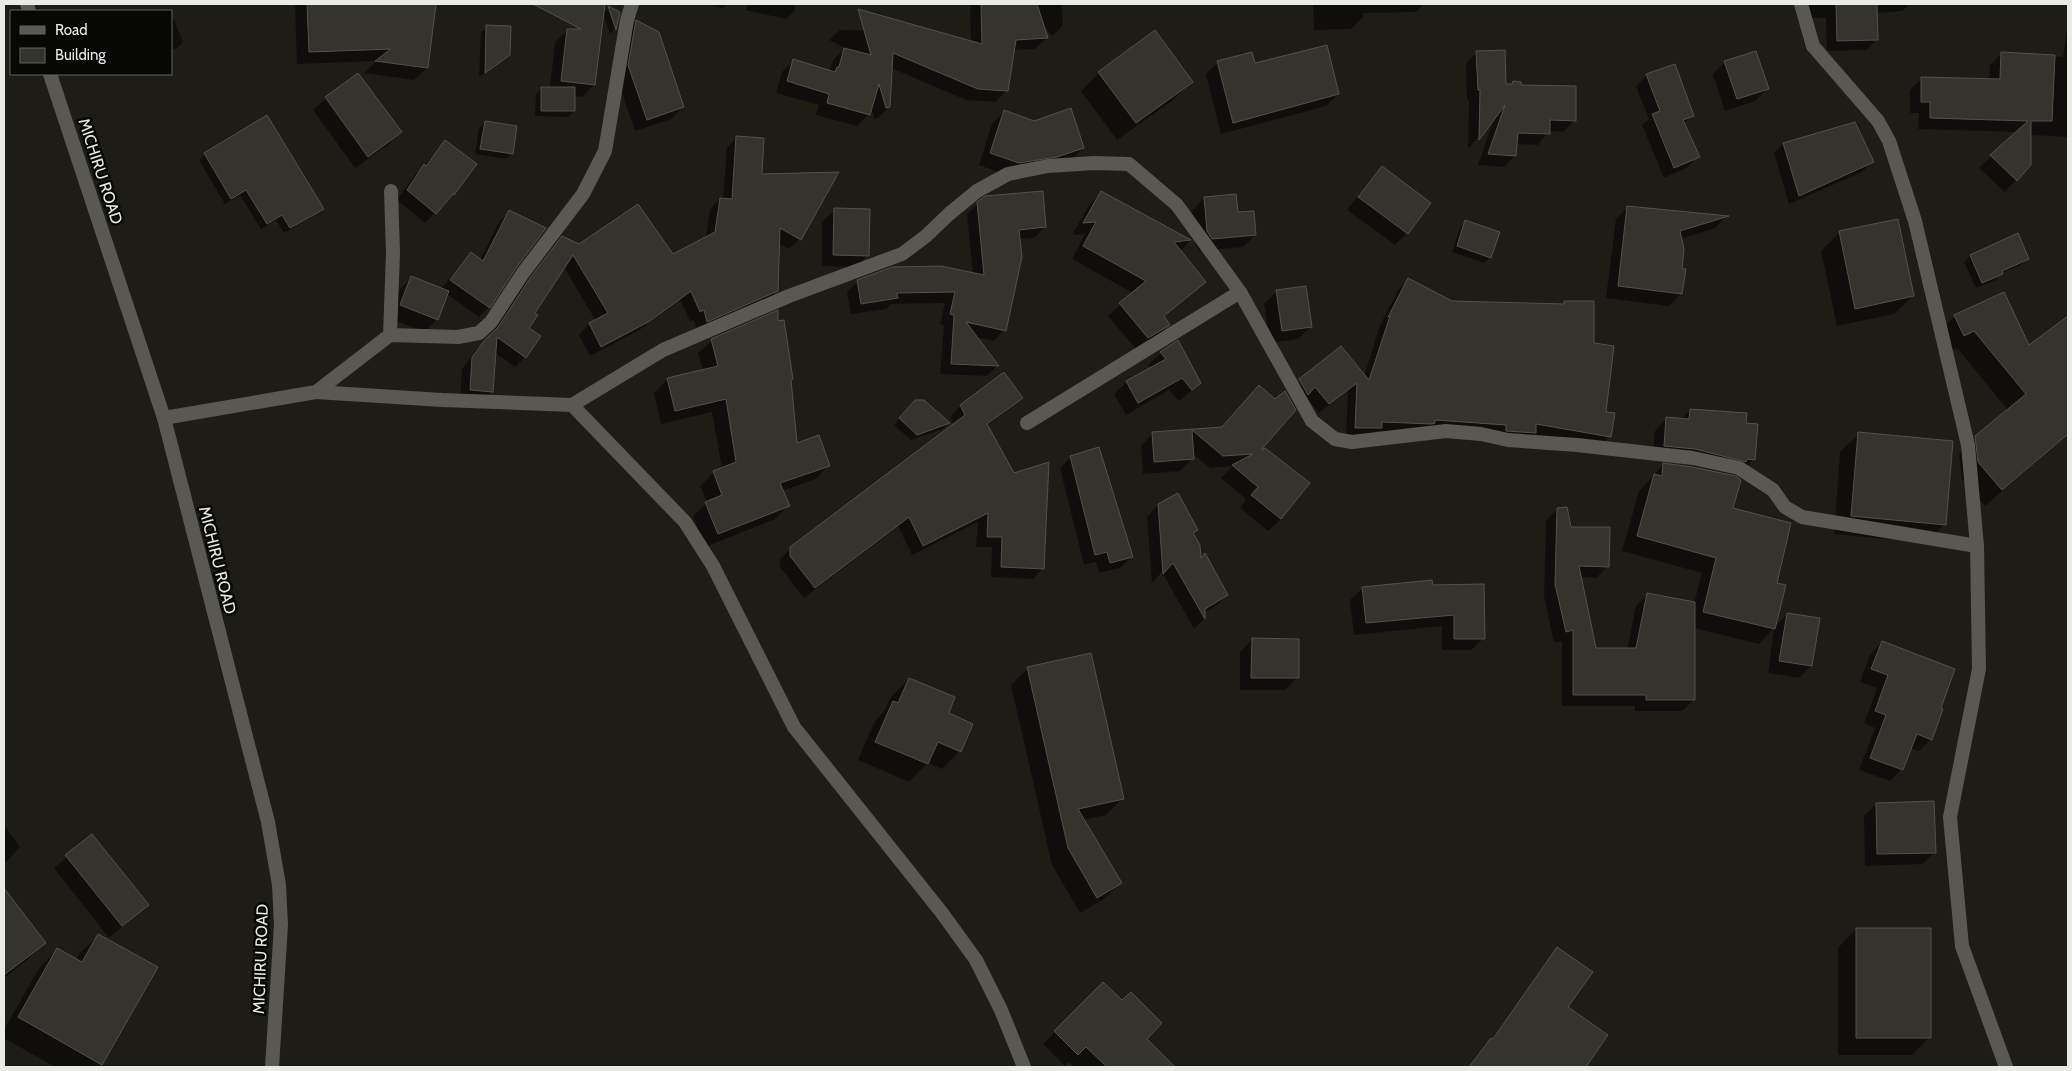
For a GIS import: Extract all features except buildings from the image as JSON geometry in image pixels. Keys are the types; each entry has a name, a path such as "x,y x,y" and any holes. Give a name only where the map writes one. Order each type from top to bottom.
{"street":[{"path":"316,392 390,336 458,337 478,334 491,322 523,273 583,194 605,151 632,4"},
{"path":"1800,4 1813,46 1878,121 1889,141 1915,221 1968,445 1977,546 1979,669 1950,817 1962,946 2006,1067"},
{"name":"MICHIRU ROAD","path":"50,75 164,418 268,822 279,885 282,926 272,1067"},
{"path":"164,418 316,392 442,400 572,405 663,350 790,296 902,254 926,236 977,191 1008,174 1048,166 1094,163 1129,164 1177,205 1240,292 1312,421 1335,439 1352,442 1446,431 1481,434 1508,440 1577,444 1693,458 1739,468 1773,490 1785,507 1802,517 1977,546"},
{"path":"390,336 393,253 391,191"},
{"path":"1027,423 1240,292"},
{"path":"572,405 685,522 713,566 794,728 942,913 976,960 1001,1010 1024,1067"}]}
